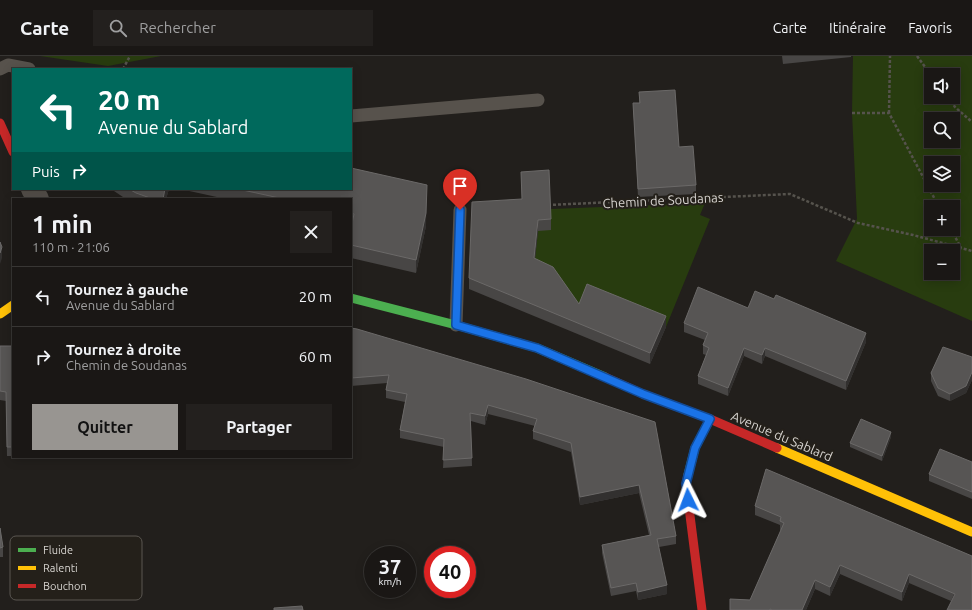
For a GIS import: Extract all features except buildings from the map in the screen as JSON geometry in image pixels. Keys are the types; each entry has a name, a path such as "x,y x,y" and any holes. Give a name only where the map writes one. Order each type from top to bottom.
{"street":[{"path":"0,123 12,150"},
{"name":"Avenue du Sablard","path":"352,298 537,348 643,394 710,419 972,532"},
{"path":"0,314 12,306"},
{"path":"702,610 686,484 695,448 710,419"}],"lane":[{"path":"0,69 8,66 22,68"},
{"path":"352,116 538,100"},
{"path":"456,325 460,210"}],"path":[{"path":"124,68 130,56"},
{"path":"890,56 889,113 936,200"},
{"path":"918,56 926,68"},
{"path":"953,104 972,122"},
{"path":"852,113 889,113"},
{"name":"Chemin de Soudanas","path":"546,205 790,194 858,223 913,235 972,251"},
{"path":"955,236 962,248"}],"green space":[{"path":"40,56 161,56 108,66"},
{"path":"853,56 972,56 972,321 836,261 857,219 852,113"},
{"path":"705,203 700,215 710,219 666,327 627,311 572,331 535,264 535,231 551,209"}],"traffic: fast":[{"path":"352,298 537,348 605,377"},
{"path":"688,475 695,448 710,419"}],"traffic: slow":[{"path":"0,314 12,306"},
{"path":"777,448 972,532"}],"traffic: jam":[{"path":"0,123 12,150"},
{"path":"605,377 643,394 710,419 777,448"},
{"path":"688,475 686,484 702,610"}],"route":[{"path":"460,210 456,325 537,348 643,394 710,419 695,448 686,484 688,500"}]}
